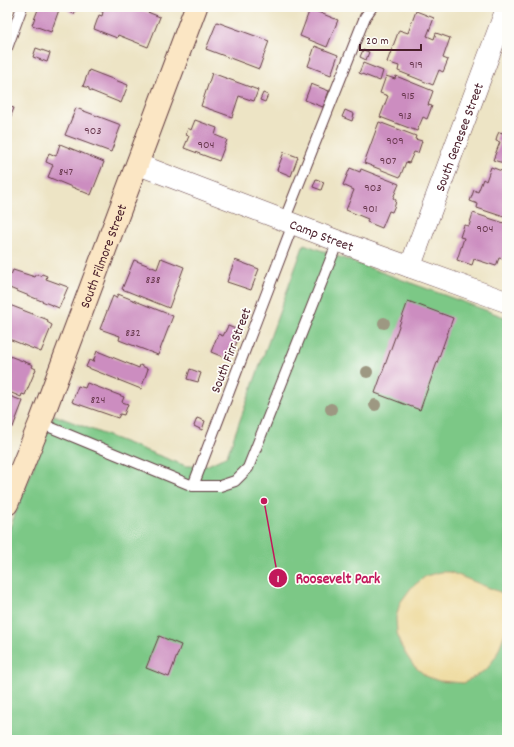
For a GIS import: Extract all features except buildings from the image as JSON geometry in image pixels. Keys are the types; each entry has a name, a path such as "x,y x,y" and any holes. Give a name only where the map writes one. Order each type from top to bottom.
{"street":[{"name":"South Filmore Street","path":"7,504 40,423 196,7"},
{"name":"South Genesee Street","path":"410,267 507,7"},
{"name":"Camp Street","path":"137,164 338,241 507,302"}],"lane":[{"path":"7,48 22,7"},
{"name":"South Firr Street","path":"193,486 365,17 372,7"},
{"path":"40,423 193,486 220,486 235,482 248,468 338,241"}],"green space":[{"path":"304,244 507,318 507,735 505,740 7,740 7,535 54,415 186,466 206,466 227,456"}],"sand":[{"path":"440,572 450,572 507,595 507,628 496,656 487,669 464,683 439,681 426,676 413,665 407,656 400,644 397,632 396,618 400,603 411,588 426,576"}],"place":[{"name":"Roosevelt Park","path":"264,501"}]}
